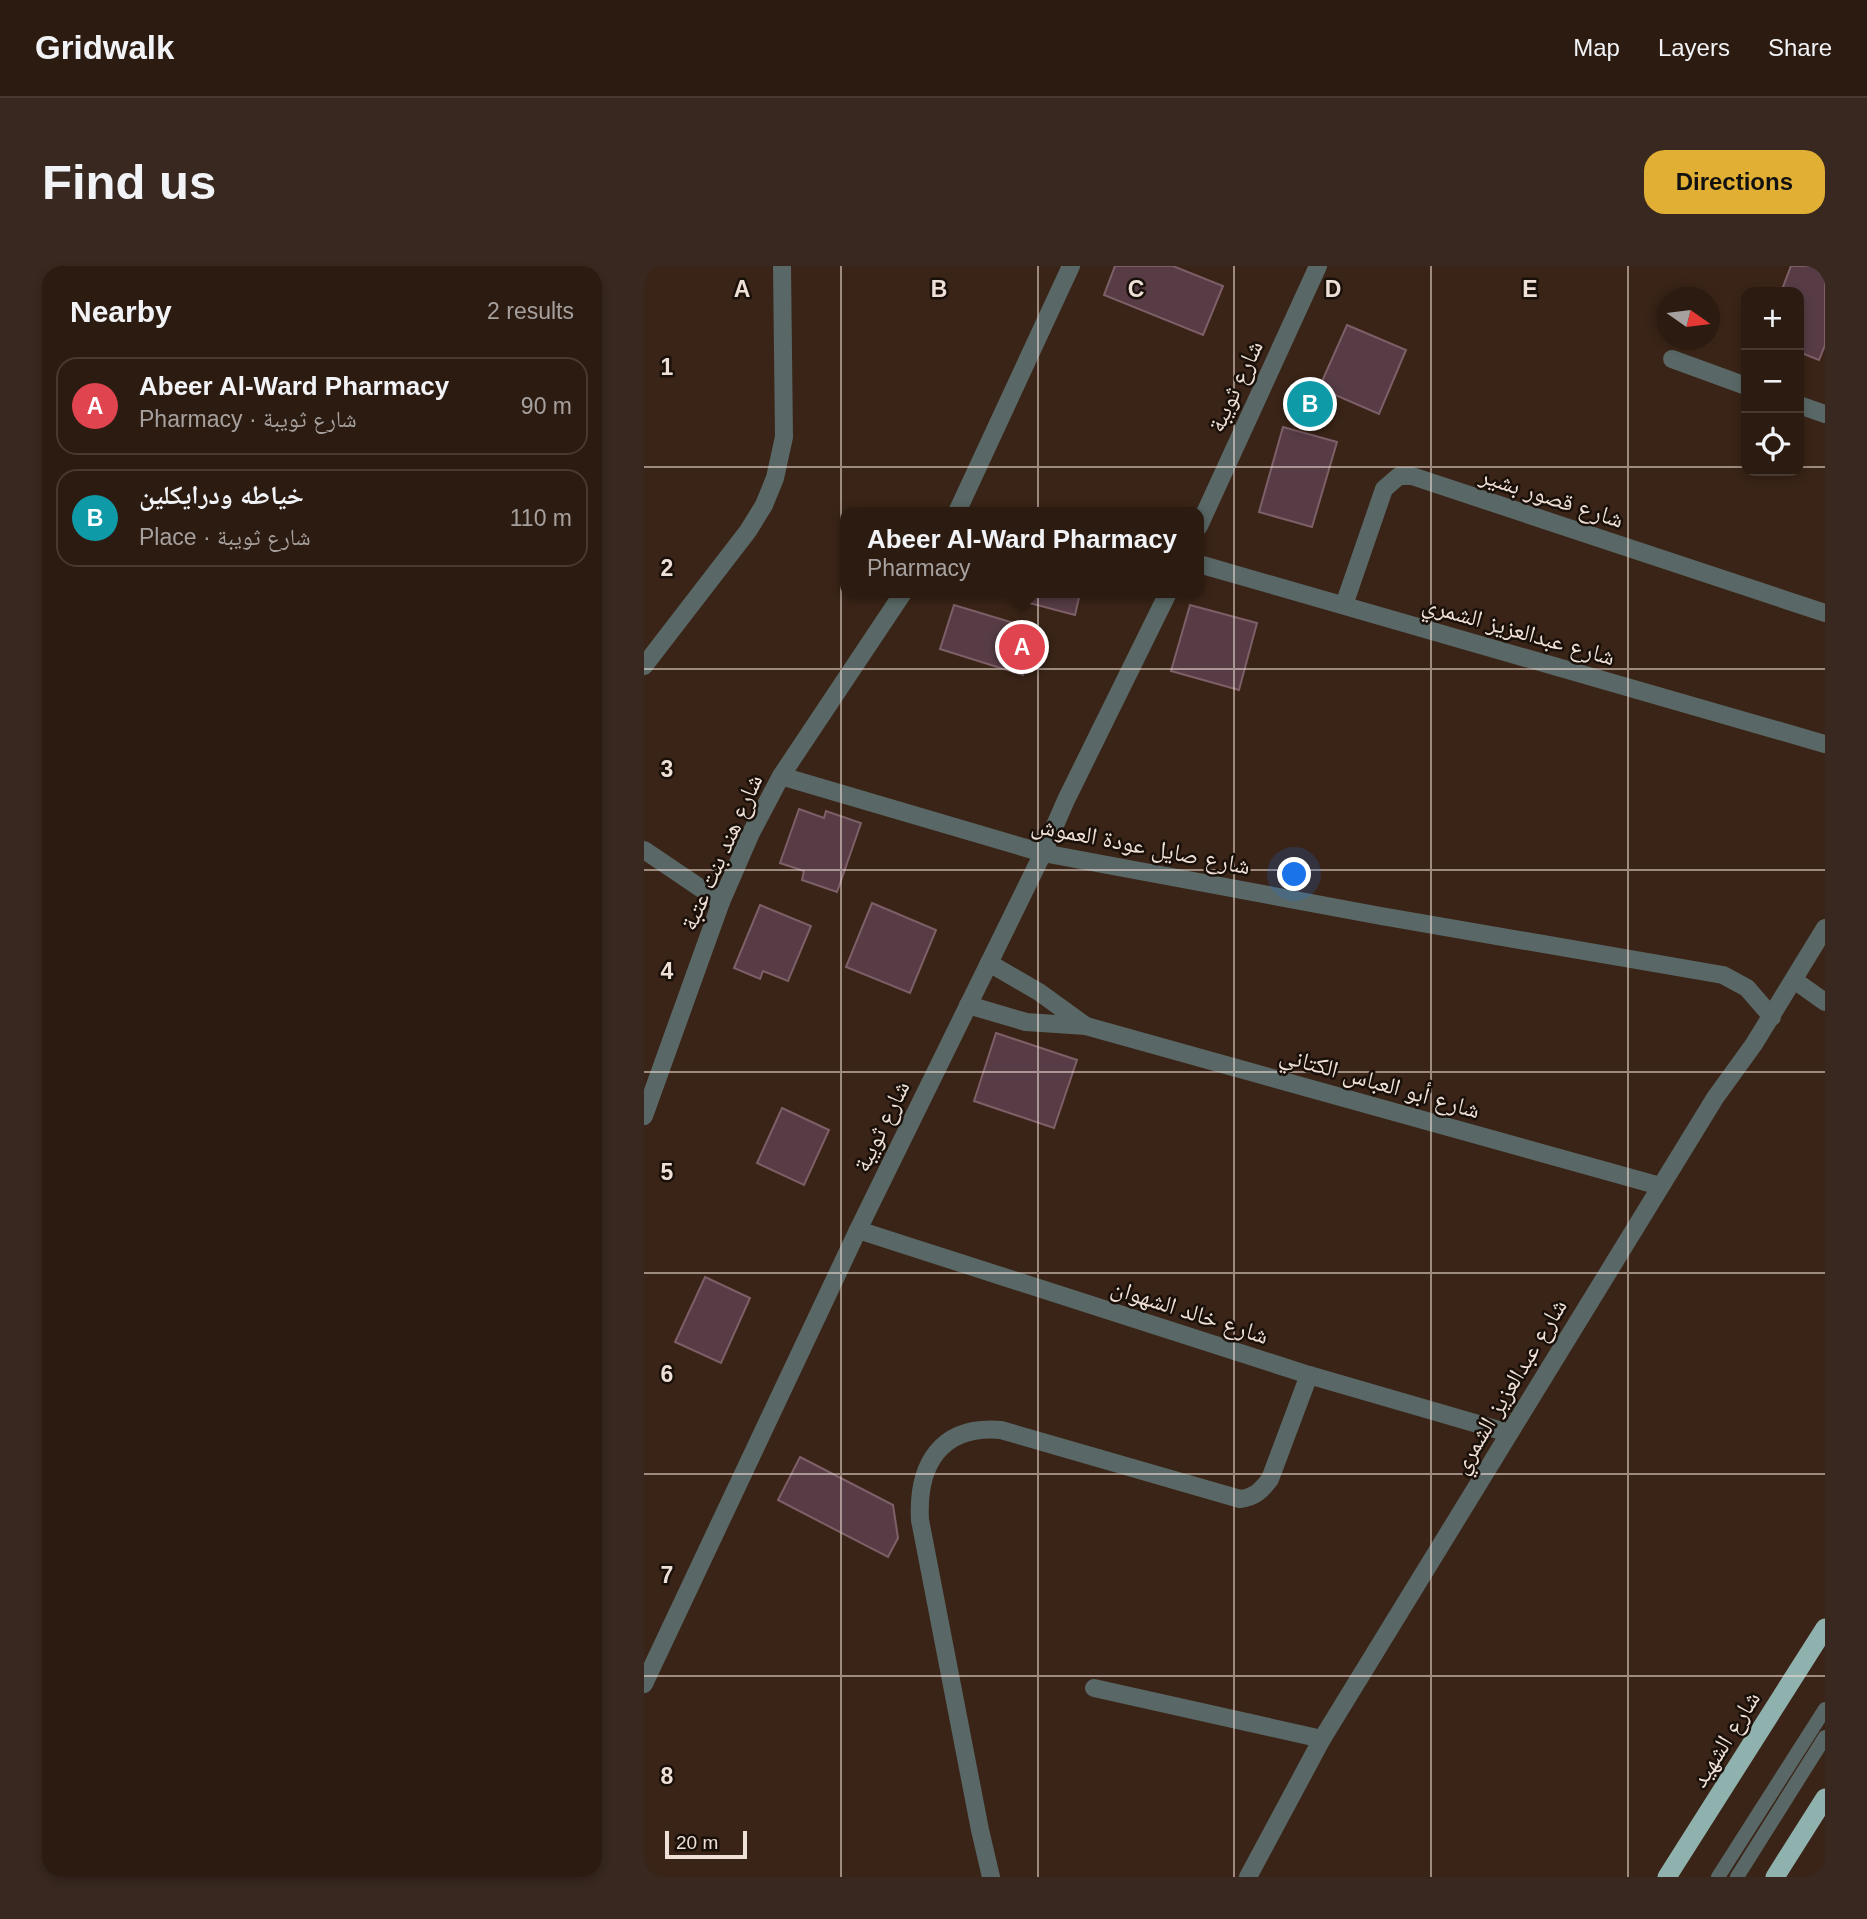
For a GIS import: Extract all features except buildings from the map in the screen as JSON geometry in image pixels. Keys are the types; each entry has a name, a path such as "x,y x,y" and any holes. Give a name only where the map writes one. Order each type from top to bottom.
{"highway":[{"name":"شارع الشهيد","path":"1667,1877 1825,1628"},
{"path":"1775,1877 1825,1798"}],"street":[{"path":"644,666 748,531 764,505 775,478 784,437 782,266"},
{"path":"959,507 1071,266"},
{"name":"شارع ثويبة","path":"1204,515 1318,266"},
{"path":"1672,359 1741,384"},
{"path":"1804,407 1825,414"},
{"name":"شارع قصور بشير","path":"1344,605 1384,489 1399,476 1412,476 1825,613"},
{"name":"شارع عبدالعزيز الشمري","path":"1204,565 1825,744"},
{"name":"شارع هند بنت عتبة","path":"644,1116 721,902 751,833 781,776 900,598"},
{"name":"شارع ثويبة","path":"644,1684 858,1230 1166,598"},
{"name":"شارع صايل عودة العموش","path":"781,776 1043,853 1381,916 1723,975 1747,988 1772,1017"},
{"path":"644,850 721,902"},
{"name":"شارع عبدالعزيز الشمري","path":"1248,1877 1322,1740 1660,1186 1715,1098 1772,1017 1825,928"},
{"name":"شارع أبو العباس الكتاني","path":"989,963 1039,992 1086,1026"},
{"path":"1794,980 1825,1002"},
{"name":"شارع أبو العباس الكتاني","path":"968,1005 1026,1022 1086,1026 1660,1186"},
{"name":"شارع خالد الشهوان","path":"858,1230 1309,1375 1509,1433"},
{"path":"991,1877 920,1520 919,1499 934,1456 955,1437 969,1431 1001,1430 1240,1499 1251,1498 1261,1491 1270,1479 1309,1375"},
{"path":"1094,1688 1322,1740"}],"lane":[{"path":"1718,1877 1825,1709"},
{"path":"1737,1877 1825,1737"}],"place":[{"name":"خياطه ودرايكلين","path":"1310,404"},
{"name":"Abeer Al-Ward Pharmacy","path":"1022,647"}]}
